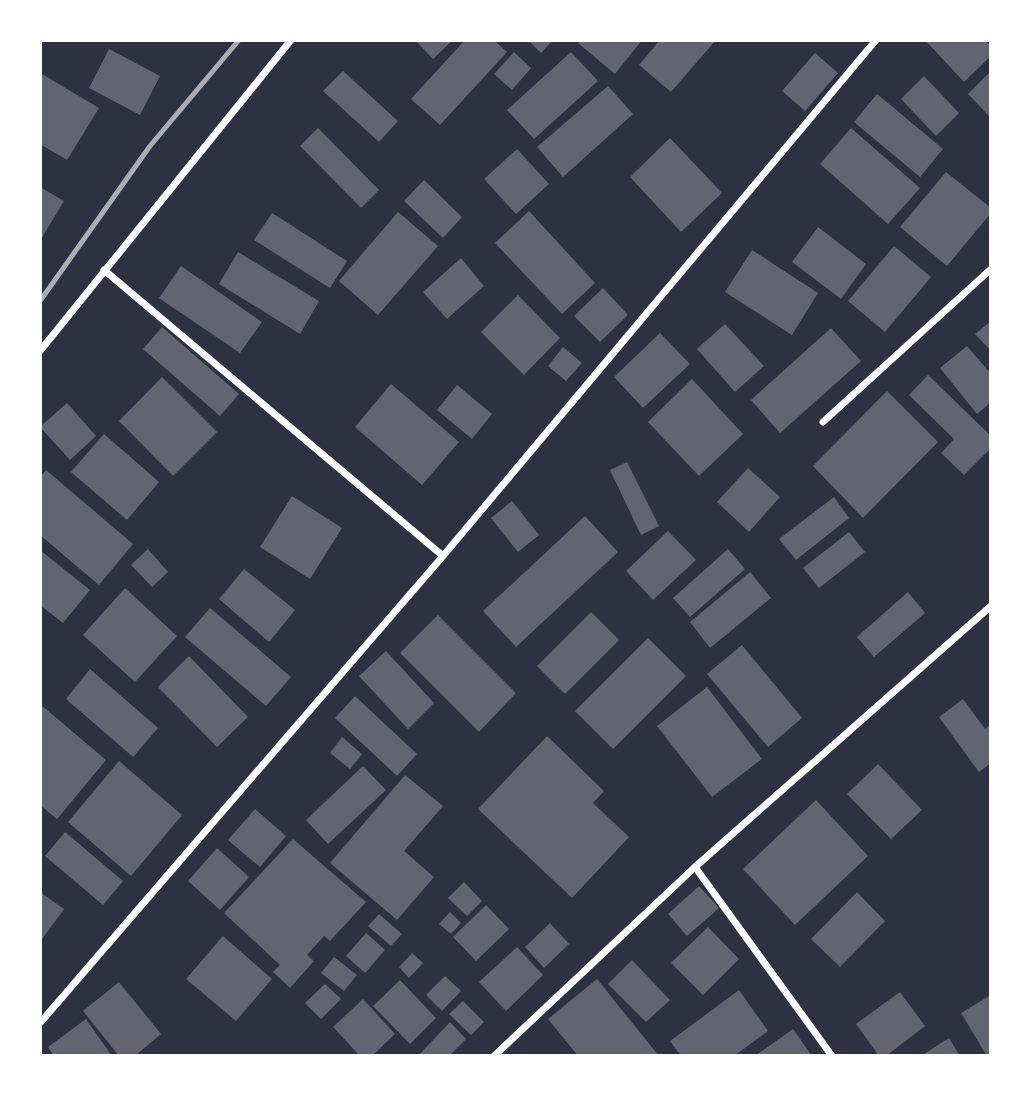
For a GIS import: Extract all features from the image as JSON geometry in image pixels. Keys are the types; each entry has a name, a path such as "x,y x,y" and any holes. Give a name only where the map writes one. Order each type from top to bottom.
{"street":[{"path":"40,351 291,40"},
{"path":"40,1023 443,556 876,40"},
{"path":"104,270 443,556"},
{"path":"823,422 991,270"},
{"path":"494,1056 695,867 991,606"},
{"path":"695,867 832,1056"}],"building":[{"path":"415,40 453,40 433,59"},
{"path":"465,40 494,40 507,52 440,125 411,99"},
{"path":"528,40 553,40 541,53"},
{"path":"581,40 642,40 615,74 578,43"},
{"path":"660,40 716,40 671,92 639,65"},
{"path":"925,40 985,40 991,46 991,56 964,82"},
{"path":"109,49 160,76 140,115 89,88"},
{"path":"514,52 531,68 512,90 494,74"},
{"path":"571,52 598,81 534,139 507,110"},
{"path":"815,53 838,73 805,111 782,91"},
{"path":"343,71 398,121 379,142 323,91"},
{"path":"991,71 991,118 968,94"},
{"path":"42,74 99,108 67,160 40,144"},
{"path":"924,76 959,113 936,136 901,99"},
{"path":"608,86 633,114 563,177 537,147"},
{"path":"877,94 943,149 920,177 854,122"},
{"path":"318,128 379,190 361,208 300,146"},
{"path":"851,128 920,188 888,224 820,164"},
{"path":"670,138 722,193 681,232 630,177"},
{"path":"517,149 549,184 516,214 484,179"},
{"path":"946,172 991,208 991,213 947,266 900,227"},
{"path":"424,180 462,217 443,238 404,201"},
{"path":"40,187 64,201 40,241"},
{"path":"529,211 595,283 562,314 495,243"},
{"path":"398,212 438,246 378,315 339,281"},
{"path":"272,213 347,261 330,288 254,240"},
{"path":"818,227 866,264 841,299 792,262"},
{"path":"894,246 931,277 885,332 848,301"},
{"path":"752,250 818,293 792,335 725,292"},
{"path":"238,252 319,301 300,334 219,284"},
{"path":"461,258 484,286 447,319 423,292"},
{"path":"181,266 262,322 240,353 159,298"},
{"path":"603,288 628,315 600,342 574,316"},
{"path":"518,295 560,338 524,375 481,332"},
{"path":"991,321 991,351 975,334"},
{"path":"725,324 764,366 735,392 697,349"},
{"path":"162,327 239,394 220,416 143,349"},
{"path":"831,328 861,361 780,433 751,400"},
{"path":"660,333 690,364 643,408 614,377"},
{"path":"967,346 991,374 991,402 977,414 940,368"},
{"path":"563,347 582,363 566,381 548,366"},
{"path":"928,375 991,436 991,448 964,475 941,453 954,439 909,395"},
{"path":"162,377 217,432 173,476 119,421"},
{"path":"692,379 743,434 699,476 648,422"},
{"path":"391,384 459,442 422,485 355,427"},
{"path":"457,385 492,414 472,439 437,410"},
{"path":"887,391 938,442 863,518 813,466"},
{"path":"67,403 96,436 70,460 40,427"},
{"path":"104,434 159,482 127,520 71,472"},
{"path":"627,462 659,526 641,535 610,470"},
{"path":"748,468 780,497 749,532 717,502"},
{"path":"46,470 133,544 99,585 40,535 40,477"},
{"path":"292,496 342,528 310,579 260,547"},
{"path":"834,497 849,518 796,560 779,539"},
{"path":"512,501 539,535 518,552 491,518"},
{"path":"585,516 618,552 516,647 483,611"},
{"path":"668,531 696,560 653,600 626,571"},
{"path":"849,532 865,552 819,588 803,568"},
{"path":"148,549 168,572 152,587 131,565"},
{"path":"728,549 745,569 690,617 673,598"},
{"path":"40,550 90,590 63,623 40,605"},
{"path":"244,569 295,610 269,642 219,599"},
{"path":"750,572 771,598 710,648 690,622"},
{"path":"125,588 177,636 135,682 83,635"},
{"path":"908,592 925,613 874,657 857,637"},
{"path":"210,608 291,677 266,706 185,637"},
{"path":"591,612 619,640 565,694 537,666"},
{"path":"438,615 516,693 479,732 400,653"},
{"path":"648,638 686,676 613,749 575,711"},
{"path":"742,645 802,718 768,747 707,674"},
{"path":"386,651 434,703 408,729 359,676"},
{"path":"189,656 248,717 217,747 158,687"},
{"path":"90,669 158,728 133,757 66,699"},
{"path":"707,687 762,759 712,797 657,726"},
{"path":"355,696 417,754 397,776 335,718"},
{"path":"963,699 985,729 991,724 991,763 979,772 939,717"},
{"path":"40,704 106,760 57,819 40,805"},
{"path":"547,736 604,791 593,803 629,837 572,898 478,809"},
{"path":"342,737 362,754 350,769 330,753"},
{"path":"119,761 182,815 131,876 68,822"},
{"path":"878,764 922,810 891,839 847,794"},
{"path":"363,766 386,790 328,844 306,820"},
{"path":"405,775 443,806 404,851 434,877 397,920 330,863"},
{"path":"816,800 868,856 795,925 743,869"},
{"path":"255,809 286,836 260,867 228,840"},
{"path":"65,832 123,881 103,905 45,856"},
{"path":"293,839 366,902 330,941 324,936 307,955 314,961 290,988 273,972 280,965 224,913"},
{"path":"217,848 249,877 220,910 188,881"},
{"path":"464,882 482,901 467,916 448,898"},
{"path":"699,886 719,908 687,936 668,914"},
{"path":"40,892 64,909 40,942"},
{"path":"857,892 885,921 840,967 811,939"},
{"path":"486,905 509,929 476,961 453,937"},
{"path":"450,912 461,923 451,934 439,924"},
{"path":"379,914 402,934 391,946 368,926"},
{"path":"550,923 569,944 544,968 525,947"},
{"path":"708,927 739,959 703,995 671,963"},
{"path":"366,933 385,950 365,973 346,956"},
{"path":"223,936 272,979 236,1021 186,979"},
{"path":"517,947 543,975 506,1011 479,982"},
{"path":"412,953 423,963 409,978 399,967"},
{"path":"334,957 357,975 344,991 321,973"},
{"path":"632,960 670,1000 646,1022 608,984"},
{"path":"445,976 461,991 442,1011 426,995"},
{"path":"597,979 659,1056 578,1056 548,1019"},
{"path":"400,980 436,1018 410,1044 373,1006"},
{"path":"119,982 161,1034 135,1056 119,1056 83,1011"},
{"path":"325,984 341,999 321,1019 305,1003"},
{"path":"739,990 768,1031 734,1056 681,1056 670,1041"},
{"path":"900,992 925,1026 886,1056 879,1056 856,1024"},
{"path":"991,995 991,1056 987,1056 961,1013"},
{"path":"363,999 395,1034 372,1056 360,1056 333,1027"},
{"path":"463,1001 484,1022 471,1035 449,1014"},
{"path":"86,1019 112,1056 54,1056 48,1047"},
{"path":"450,1022 466,1039 449,1056 418,1056"},
{"path":"793,1029 812,1056 755,1056"},
{"path":"949,1038 960,1056 921,1056"}],"railway":[{"path":"40,301 150,146 239,40"}]}
